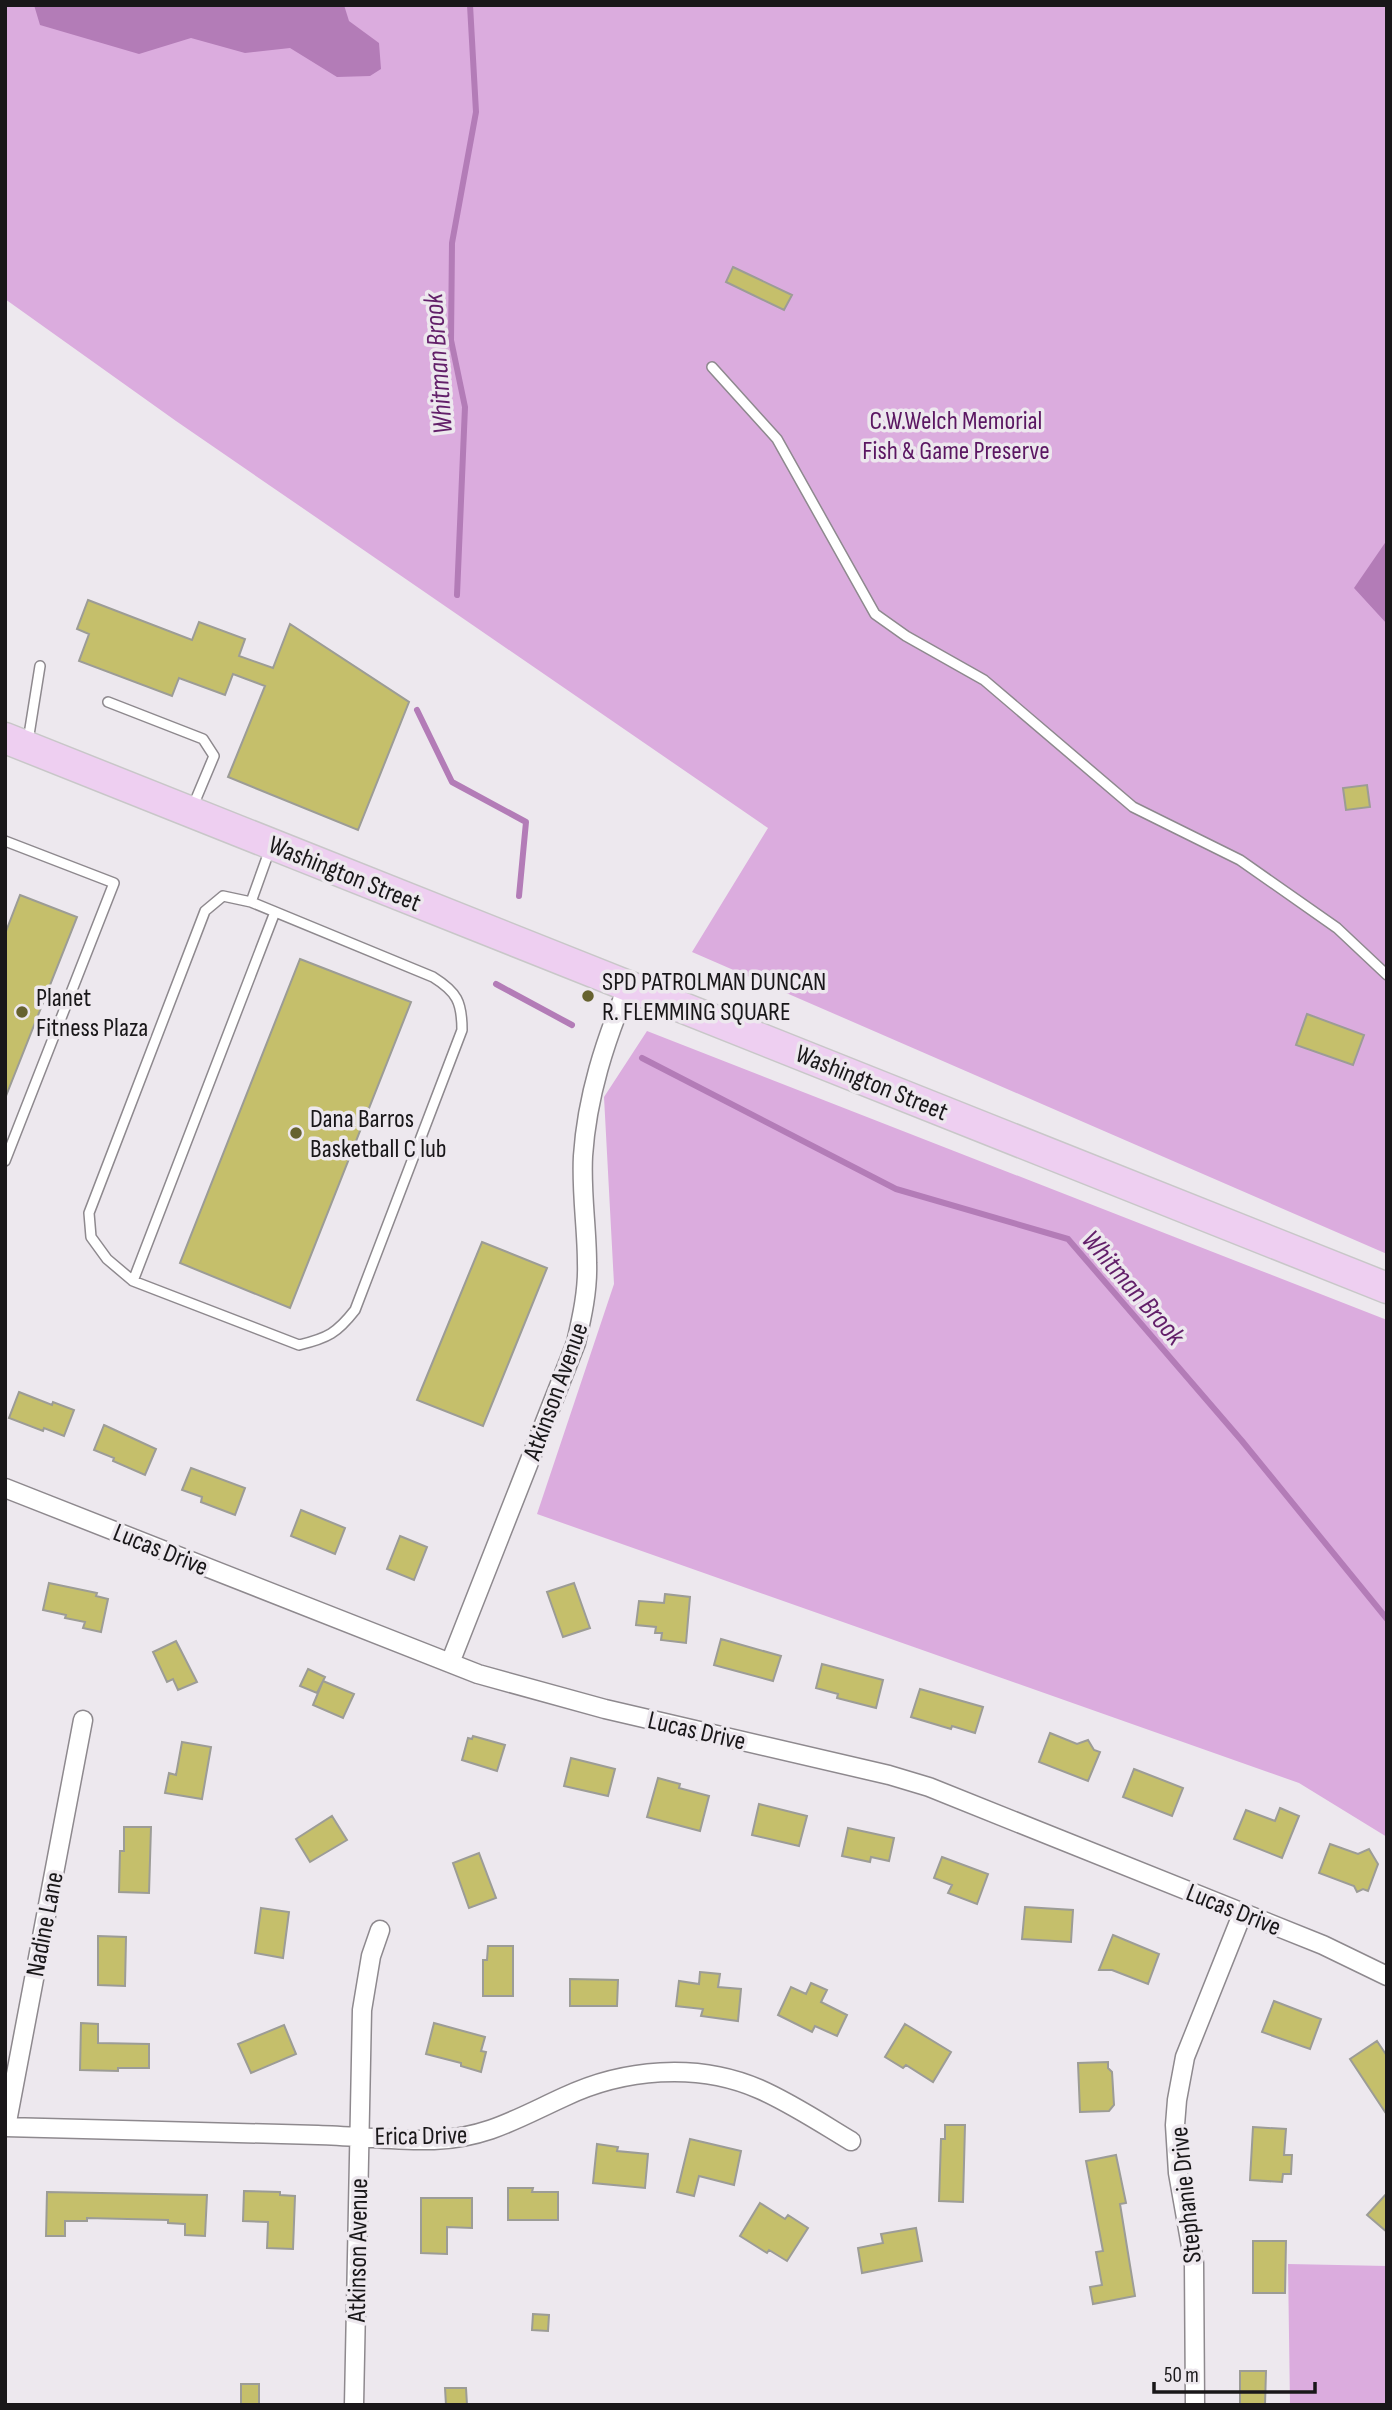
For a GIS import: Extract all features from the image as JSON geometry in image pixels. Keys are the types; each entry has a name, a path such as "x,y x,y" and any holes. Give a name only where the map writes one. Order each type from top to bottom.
{"main road":[{"name":"Washington Street","path":"16,742 1387,1288"}],"street":[{"name":"Atkinson Avenue","path":"450,1663 576,1343 583,1316 587,1266 583,1159 586,1118 607,1040 628,986"},
{"name":"Lucas Drive","path":"5,1488 450,1663 526,1689 889,1775 968,1801 1243,1912 1341,1953 1387,1976"},
{"name":"Nadine Lane","path":"5,2127 83,1720"},
{"name":"Stephanie Drive","path":"1195,2405 1194,2263 1181,2197 1176,2149 1177,2100 1185,2057 1243,1912"},
{"name":"Atkinson Avenue","path":"355,2405 362,2010 369,1965 380,1930"},
{"name":"Erica Drive","path":"5,2127 433,2140 465,2137 495,2130 605,2080 661,2073 722,2078 756,2088 787,2102 851,2141"}],"lane":[{"path":"712,367 777,439 875,614 906,636 984,680 1133,807 1240,860 1337,928 1387,975"},
{"path":"16,742 40,666"},
{"path":"108,702 203,739 214,756 191,811"},
{"path":"5,841 114,883 5,1161"},
{"path":"251,902 272,844"},
{"path":"223,896 251,902 275,912 433,977 451,989 462,1009 462,1030 355,1310 340,1330 299,1345 133,1281 107,1259 91,1237 89,1213 205,911 223,896"},
{"path":"133,1281 275,912"}],"green space":[{"name":"C.W.Welch Memorial Fish & Game Preserve","path":"5,5 1387,5 1387,1254 692,952 768,828 176,421 5,299"},
{"path":"647,1031 1387,1320 1387,1837 1299,1783 537,1514 614,1284 604,1097"},
{"path":"1288,2264 1387,2266 1387,2405 1290,2405"}],"shaded area":[{"path":"34,5 344,5 349,21 379,43 381,69 370,76 337,77 290,48 245,53 191,38 139,54 40,25"},
{"path":"1387,540 1387,624 1354,588"}],"building":[{"path":"733,267 792,295 784,310 726,282"},
{"path":"88,600 192,640 199,622 245,639 239,656 273,668 290,624 409,702 358,830 228,777 265,686 233,674 225,695 179,678 172,696 79,661 89,634 77,629"},
{"path":"1367,785 1370,807 1346,810 1343,788"},
{"name":"Planet Fitness Plaza","path":"20,895 77,917 6,1096 5,934"},
{"name":"Dana Barros Basketball C lub","path":"300,959 411,1002 290,1308 180,1263"},
{"path":"1307,1014 1364,1035 1353,1065 1296,1045"},
{"path":"482,1242 547,1268 483,1426 417,1400"},
{"path":"19,1392 74,1410 64,1436 9,1418"},
{"path":"104,1425 156,1449 145,1475 94,1450"},
{"path":"191,1468 245,1488 235,1515 201,1502 202,1497 182,1490"},
{"path":"301,1510 345,1528 335,1554 291,1536"},
{"path":"400,1536 427,1547 414,1580 387,1569"},
{"path":"49,1583 97,1593 96,1596 108,1599 101,1632 83,1628 85,1622 43,1610"},
{"path":"574,1583 590,1628 563,1637 547,1592"},
{"path":"665,1594 690,1597 686,1643 661,1640 662,1633 655,1633 656,1627 636,1625 639,1601 664,1603"},
{"path":"721,1639 781,1656 773,1681 714,1665"},
{"path":"176,1641 197,1682 178,1690 173,1679 167,1682 153,1652"},
{"path":"822,1664 883,1680 876,1708 837,1698 838,1694 816,1688"},
{"path":"308,1669 325,1677 317,1693 300,1686"},
{"path":"323,1681 354,1694 343,1718 313,1705"},
{"path":"920,1689 983,1707 975,1733 911,1717"},
{"path":"1050,1733 1077,1744 1088,1740 1094,1750 1100,1752 1088,1781 1039,1762"},
{"path":"473,1736 505,1745 497,1771 462,1760 468,1738 472,1739"},
{"path":"182,1742 211,1747 202,1799 165,1793 169,1773 176,1775"},
{"path":"571,1758 615,1769 608,1796 564,1786"},
{"path":"1134,1769 1183,1788 1172,1816 1123,1797"},
{"path":"658,1778 680,1784 679,1788 709,1796 700,1831 647,1817"},
{"path":"759,1804 807,1816 799,1846 752,1835"},
{"path":"1280,1808 1299,1816 1282,1858 1234,1839 1246,1810 1275,1821"},
{"path":"332,1816 347,1840 310,1862 296,1839"},
{"path":"124,1827 151,1827 149,1893 119,1892 120,1851 124,1851"},
{"path":"848,1828 894,1838 889,1861 871,1857 870,1862 842,1856"},
{"path":"1330,1844 1358,1854 1369,1849 1378,1864 1368,1891 1363,1889 1357,1892 1354,1886 1319,1873"},
{"path":"479,1853 496,1898 469,1908 453,1863"},
{"path":"942,1857 988,1874 977,1904 948,1893 952,1885 934,1878"},
{"path":"1025,1907 1073,1910 1071,1942 1022,1939"},
{"path":"261,1908 289,1912 283,1958 255,1953"},
{"path":"1113,1935 1159,1954 1148,1984 1112,1970 1099,1970"},
{"path":"98,1936 126,1937 125,1986 98,1985"},
{"path":"488,1946 513,1946 513,1996 483,1996 483,1960 487,1960"},
{"path":"700,1972 720,1974 718,1987 741,1989 738,2021 701,2016 703,2009 676,2006 679,1981 699,1984"},
{"path":"570,1979 618,1980 617,2006 570,2006"},
{"path":"811,1983 827,1990 821,2002 847,2015 837,2036 815,2026 812,2032 778,2015 791,1987 806,1994"},
{"path":"1274,2001 1321,2019 1310,2049 1262,2032"},
{"path":"81,2023 98,2024 98,2043 149,2044 149,2068 118,2068 118,2071 80,2070"},
{"path":"434,2023 485,2037 481,2051 486,2052 481,2072 461,2066 461,2063 426,2054"},
{"path":"905,2024 951,2052 933,2082 906,2065 903,2068 885,2057"},
{"path":"284,2025 296,2054 251,2073 238,2044"},
{"path":"1377,2041 1387,2056 1387,2115 1350,2059"},
{"path":"1108,2062 1108,2068 1112,2072 1114,2105 1109,2111 1080,2112 1078,2063"},
{"path":"945,2125 965,2125 963,2202 939,2201 941,2139 945,2139"},
{"path":"1253,2127 1286,2129 1284,2155 1292,2155 1291,2174 1283,2174 1282,2182 1250,2180"},
{"path":"690,2139 741,2151 734,2185 699,2176 694,2196 677,2192"},
{"path":"597,2144 618,2147 617,2151 648,2154 645,2188 593,2183"},
{"path":"1116,2155 1126,2203 1120,2204 1135,2296 1093,2304 1090,2287 1102,2285 1096,2252 1103,2251 1086,2161"},
{"path":"508,2188 558,2192 558,2220 508,2220"},
{"path":"244,2191 280,2192 280,2195 295,2196 293,2249 267,2248 268,2222 243,2221"},
{"path":"47,2192 207,2195 205,2236 185,2235 185,2224 168,2223 168,2220 87,2218 87,2221 65,2221 65,2236 46,2236"},
{"path":"1387,2193 1387,2232 1367,2215"},
{"path":"421,2198 472,2198 472,2228 447,2227 447,2254 421,2253"},
{"path":"760,2203 785,2219 788,2215 808,2228 787,2261 769,2250 767,2253 740,2236"},
{"path":"916,2228 922,2261 862,2273 858,2248 883,2243 881,2234"},
{"path":"1253,2241 1286,2241 1285,2293 1253,2293"},
{"path":"533,2314 549,2315 548,2331 532,2330"},
{"path":"1240,2371 1266,2371 1265,2405 1240,2405"},
{"path":"241,2384 259,2384 259,2405 241,2405"},
{"path":"445,2388 466,2388 467,2405 446,2405"}],"waterway":[{"name":"Whitman Brook","path":"457,595 465,407 451,340 452,243 476,112 470,5"},
{"name":"Whitman Brook","path":"417,710 452,782 526,822 519,896"},
{"name":"Whitman Brook","path":"496,984 572,1025"},
{"name":"Whitman Brook","path":"642,1058 896,1189 1068,1239 1242,1441 1387,1619"}],"place":[{"name":"SPD PATROLMAN DUNCAN R. FLEMMING SQUARE","path":"588,996"},
{"name":"Planet Fitness Plaza","path":"22,1012"},
{"name":"Dana Barros Basketball C lub","path":"296,1133"}]}
